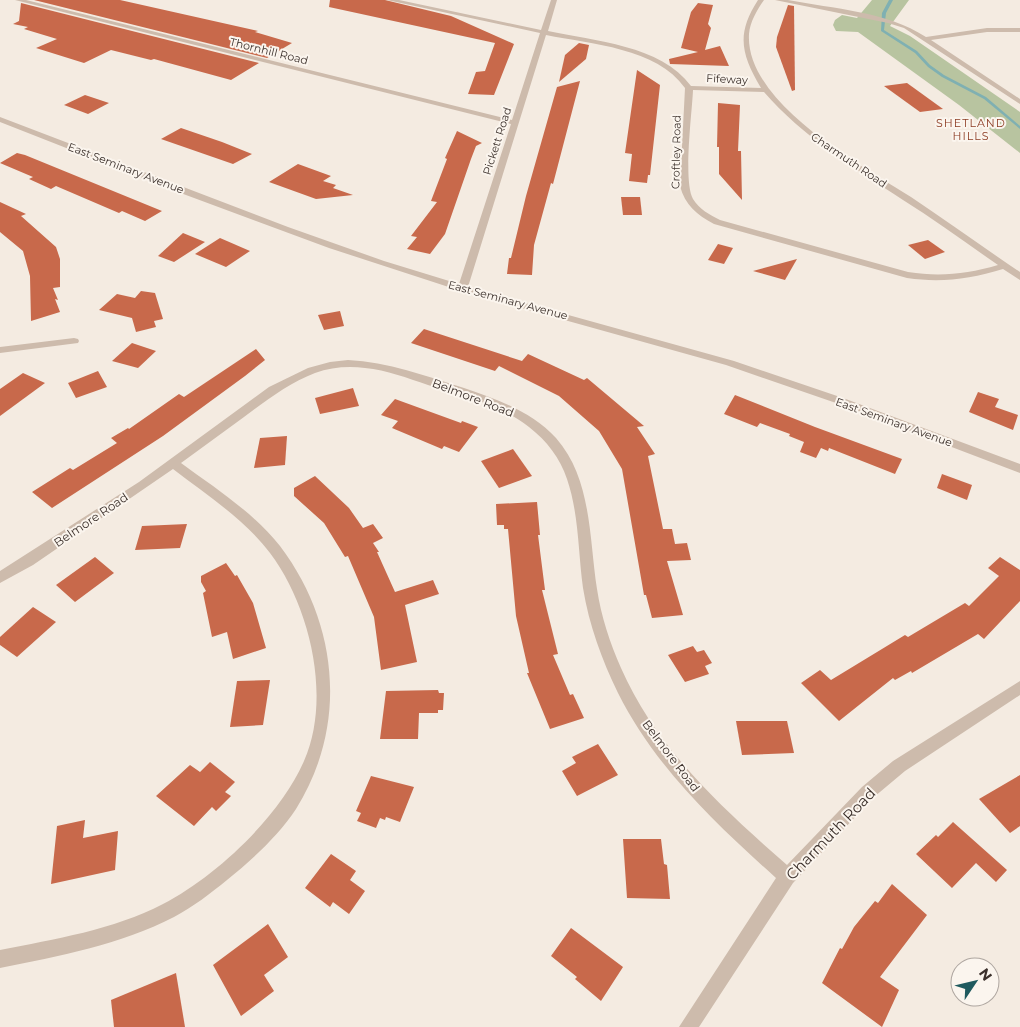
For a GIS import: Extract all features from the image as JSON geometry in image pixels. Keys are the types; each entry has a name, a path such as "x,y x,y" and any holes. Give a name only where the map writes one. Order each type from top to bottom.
{"street":[{"name":"Thornhill Road","path":"18,0 515,122"},
{"path":"390,0 648,56 677,72 689,88"},
{"name":"Pickett Road","path":"462,288 554,0"},
{"name":"Charmuth Road","path":"761,0 753,12 745,41 754,72 765,90 791,118 811,135 949,226 1020,278"},
{"path":"778,0 889,21 906,27 1020,102"},
{"path":"926,39 987,30 1020,30"},
{"name":"Fifeway","path":"689,88 765,90"},
{"name":"Croftley Road","path":"689,88 684,186 686,196 702,214 717,222 738,229 907,275 933,280 952,280 970,277 1005,266"},
{"name":"East Seminary Avenue","path":"0,120 316,240 462,288 633,334 731,364 1020,469"},
{"path":"0,350 74,341"},
{"name":"Belmore Road","path":"0,578 28,562 174,464 293,378 329,366 349,363 371,364 389,368 496,404 535,425 550,438 563,454 573,474 580,501 590,589 596,621 625,691 646,726 703,799 788,877"},
{"path":"0,959 65,945 121,930 170,909 216,879 255,845 288,808 313,760 323,718 323,675 315,633 304,599 285,564 264,536 242,514 174,464"},
{"name":"Charmuth Road","path":"688,1027 788,877 845,816 885,778 943,737 1020,687"}],"green space":[{"path":"872,0 909,0 890,26 910,36 1020,112 1020,153 959,105 858,32 836,31 833,25 835,20 842,15 857,18"}],"building":[{"path":"34,0 120,0 258,31 255,32 292,43 267,58"},
{"path":"330,0 385,0 451,16 514,44 494,95 468,94 476,72 485,71 495,43 329,7"},
{"path":"21,3 259,63 231,80 154,59 151,60 111,50 84,63 36,48 57,39 24,29 28,27 13,24 19,21"},
{"path":"698,3 713,5 708,24 711,28 705,50 720,46 729,66 670,64 669,59 698,52 681,48 691,12"},
{"path":"788,5 794,6 795,90 792,91 776,47 777,37"},
{"path":"579,43 589,45 586,59 559,82 565,55"},
{"path":"637,70 660,85 650,175 648,175 647,183 629,181 632,154 625,153"},
{"path":"580,81 553,184 551,183 534,245 532,275 507,274 509,258 511,258 526,196 557,87"},
{"path":"907,83 943,109 920,112 884,86"},
{"path":"85,95 109,103 88,114 64,105"},
{"path":"718,103 740,105 738,151 741,151 742,200 719,174 719,147 717,147"},
{"path":"181,128 252,154 233,164 161,139"},
{"path":"457,131 482,143 476,146 445,234 430,254 407,249 417,237 411,236 437,202 431,201 447,159 445,158"},
{"path":"17,153 162,211 145,221 122,211 119,213 56,186 51,189 29,179 33,177 0,163"},
{"path":"298,164 331,176 323,181 336,185 333,188 353,195 316,199 269,182"},
{"path":"621,197 640,197 642,215 623,215"},
{"path":"0,202 26,214 21,216 56,247 60,259 60,287 53,288 60,312 31,321 30,276 23,251 0,232"},
{"path":"183,233 205,242 174,262 158,256"},
{"path":"220,238 250,251 226,267 195,254"},
{"path":"928,240 945,252 925,259 908,245"},
{"path":"718,244 733,248 724,264 708,260"},
{"path":"797,259 785,280 753,271"},
{"path":"141,291 155,293 163,319 154,321 156,327 136,332 132,318 99,310 117,294 135,298"},
{"path":"340,311 344,326 324,330 318,315"},
{"path":"424,329 522,361 528,354 584,380 587,378 644,426 637,427 655,454 648,456 663,529 672,529 675,544 687,543 691,560 667,561 683,615 652,618 646,595 644,595 622,469 599,431 559,396 499,366 495,371 411,343"},
{"path":"132,343 156,351 138,368 112,361"},
{"path":"256,349 265,360 245,376 163,436 52,508 32,492 70,468 73,470 117,443 111,438 129,429 179,394 184,397"},
{"path":"98,371 107,387 76,398 68,383"},
{"path":"23,373 45,383 0,416 0,389"},
{"path":"353,388 359,406 320,414 315,398"},
{"path":"978,392 999,399 995,407 1018,415 1013,430 969,412"},
{"path":"735,395 902,459 895,474 829,448 828,451 821,448 816,458 800,452 804,442 789,436 790,434 760,423 757,427 724,414"},
{"path":"395,399 461,423 462,421 478,427 459,452 444,446 442,449 392,428 398,421 381,415"},
{"path":"287,436 285,465 254,468 260,438"},
{"path":"513,449 532,476 499,488 481,461"},
{"path":"942,474 972,485 967,500 937,488"},
{"path":"315,476 349,508 363,528 373,524 383,538 373,543 379,552 377,552 395,592 433,580 439,594 405,605 417,662 381,670 374,617 348,556 345,557 324,523 294,496 294,488"},
{"path":"537,502 540,535 538,535 545,590 542,590 558,654 553,655 570,695 573,694 584,718 550,729 527,673 529,673 516,616 508,529 504,529 504,525 497,525 496,504"},
{"path":"187,524 180,548 135,550 142,526"},
{"path":"95,557 114,573 75,602 56,585"},
{"path":"1000,557 1020,570 1020,601 984,639 978,634 912,673 911,671 895,680 893,678 839,721 801,683 820,670 831,680 905,635 908,637 965,603 969,606 999,576 988,568"},
{"path":"226,563 235,576 237,575 253,603 266,648 233,659 227,632 212,637 203,593 206,591 201,582 201,576"},
{"path":"33,607 56,622 17,657 0,645 0,637"},
{"path":"693,646 697,652 704,650 712,663 705,666 709,674 685,682 668,655"},
{"path":"270,680 263,725 230,727 237,681"},
{"path":"438,690 439,693 444,693 443,710 438,710 438,713 419,713 418,739 380,739 386,691"},
{"path":"736,721 787,721 794,753 742,755"},
{"path":"598,744 618,775 577,796 562,771 576,763 572,757"},
{"path":"210,762 235,782 225,792 231,796 216,811 212,807 194,826 156,796 190,765 200,772"},
{"path":"1020,775 1020,826 1010,833 979,799"},
{"path":"371,776 414,787 400,822 386,817 385,820 380,818 376,828 357,821 361,813 356,811"},
{"path":"85,820 83,838 118,831 115,870 51,884 57,826"},
{"path":"953,822 1007,870 996,882 976,863 952,888 916,854 936,835 938,837"},
{"path":"623,839 661,839 664,864 667,865 670,899 627,898"},
{"path":"331,854 356,871 350,880 365,891 349,914 333,902 330,907 305,888"},
{"path":"892,884 927,915 880,977 899,990 882,1027 822,983 840,948 842,949 854,927 875,901 878,903"},
{"path":"268,924 288,957 264,975 274,991 241,1016 213,965"},
{"path":"571,928 623,967 601,1001 575,979 577,977 551,956"},
{"path":"176,973 185,1027 114,1027 111,1000"}],"waterway":[{"path":"891,0 884,13 882,30 916,52 929,66 943,76 985,98 1020,128"}],"district":[{"name":"SHETLAND HILLS","path":"971,129"}]}
